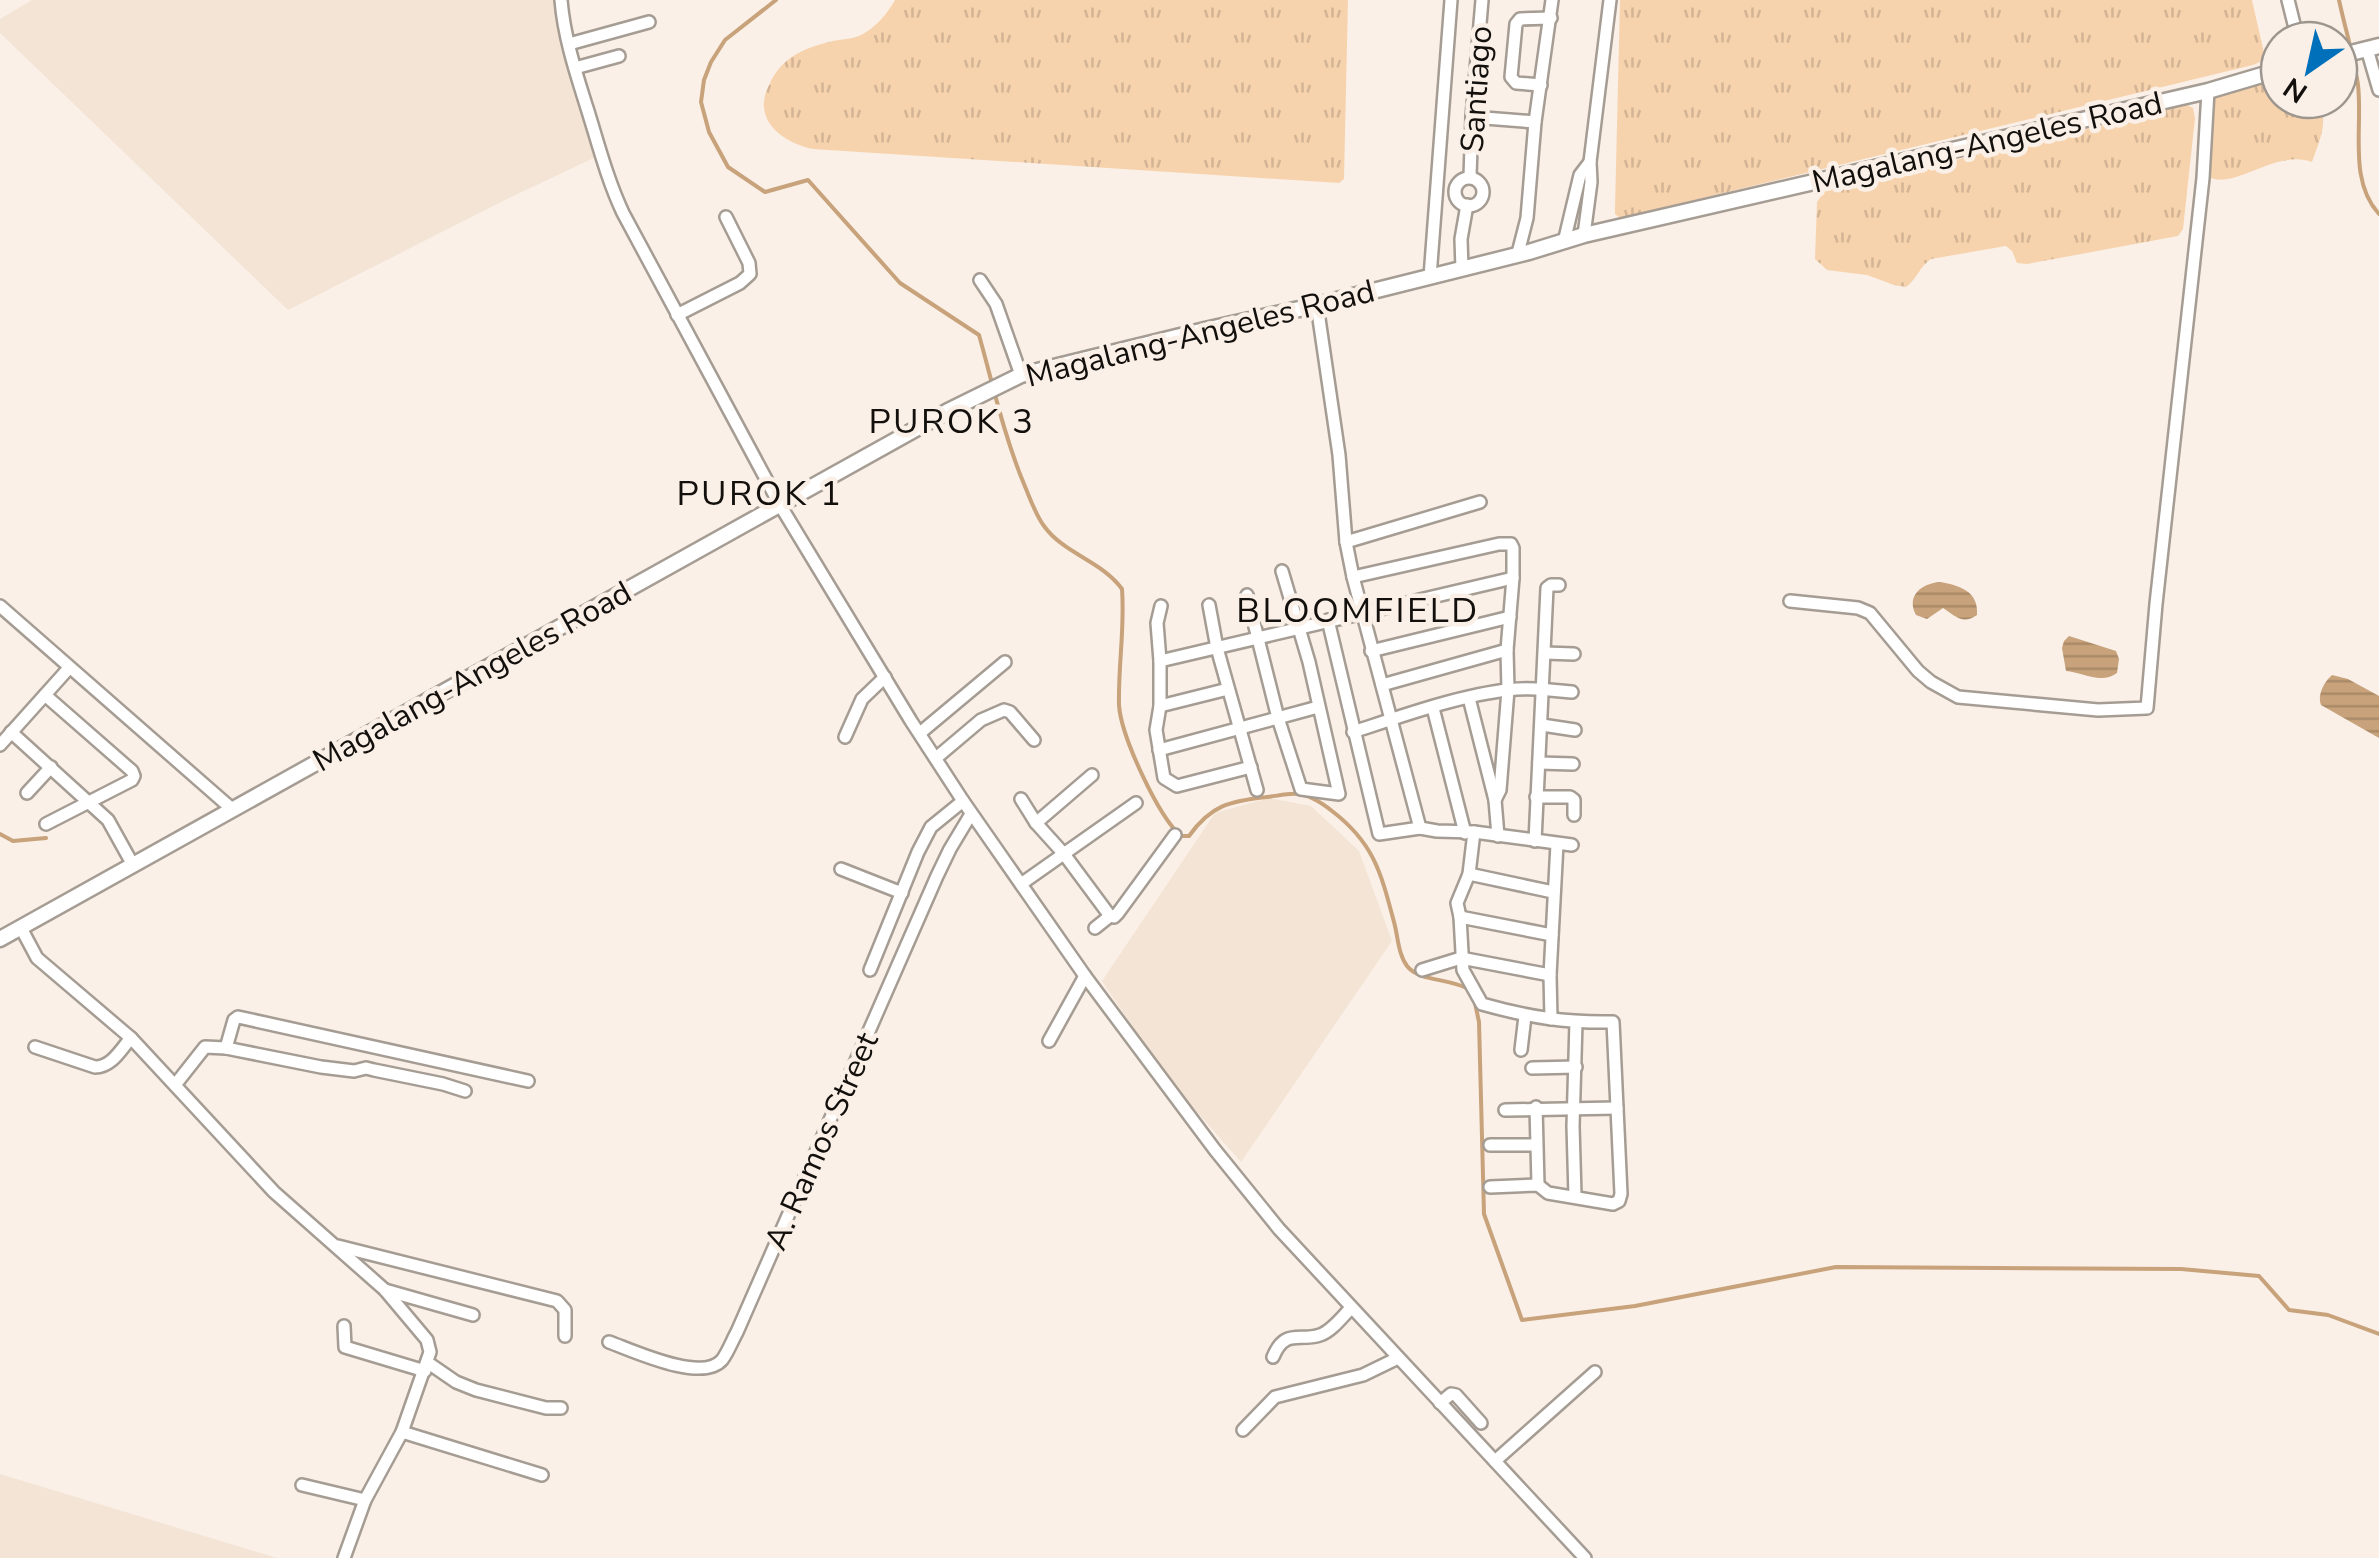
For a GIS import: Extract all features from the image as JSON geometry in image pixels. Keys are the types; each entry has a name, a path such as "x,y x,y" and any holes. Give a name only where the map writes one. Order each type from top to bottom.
{"main road":[{"name":"Magalang-Angeles Road","path":"0,939 1021,375 1430,277 1584,235 2259,76"}],"street":[{"path":"561,0 568,44 616,196 780,505 971,814 1085,976 1279,1229 1585,1558"},
{"path":"1430,277 1451,0"},
{"name":"Santiago","path":"1470,178 1482,0"},
{"path":"1518,253 1527,218 1552,0"},
{"path":"1584,235 1610,0"},
{"path":"1541,85 1516,83 1511,77 1516,24 1520,20 1551,18"},
{"path":"568,44 649,22"},
{"path":"2369,49 2379,90"},
{"path":"575,68 620,56"},
{"path":"1790,601 1858,608 1870,613 1918,671 1958,697 2098,710 2147,708 2203,178 2208,91"},
{"path":"1472,117 1535,122"},
{"path":"1564,242 1580,175 1590,162"},
{"name":"Santiago","path":"1470,178 1479,182 1483,190 1480,200 1467,206 1456,197 1455,188 1461,180 1470,178"},
{"name":"Santiago","path":"1462,268 1467,206"},
{"path":"1572,211 1578,208 1586,212"},
{"path":"677,315 750,274 749,263 726,217"},
{"path":"980,280 996,304 1021,375"},
{"path":"1317,305 1352,578 1420,828"},
{"path":"1346,542 1480,502"},
{"path":"1352,578 1506,542 1513,548 1508,690 1500,790 1495,800"},
{"path":"1248,595 1278,718 1301,789 1339,794 1309,662 1282,571"},
{"path":"1160,661 1513,578"},
{"path":"1535,842 1547,588 1559,584"},
{"path":"1209,604 1228,689 1258,790"},
{"path":"0,606 232,809"},
{"path":"1160,606 1160,706 1156,730 1164,778 1176,786 1251,768"},
{"path":"1372,651 1510,617"},
{"path":"1547,619 1564,621"},
{"path":"1328,620 1379,834 1420,828 1572,845"},
{"path":"1382,684 1507,650"},
{"path":"1544,654 1574,654"},
{"path":"920,733 1005,662"},
{"path":"0,744 69,668"},
{"path":"845,736 862,699 885,676"},
{"path":"1160,706 1228,689"},
{"path":"1353,732 1508,690 1572,692"},
{"path":"45,695 134,776 91,803 46,824"},
{"path":"1469,698 1495,800 1498,836"},
{"path":"1159,750 1318,707"},
{"path":"1433,708 1469,832 1469,874 1457,903 1461,958 1482,1004 1525,1016 1614,1022 1619,1200 1613,1204 1548,1192 1538,1185 1490,1186"},
{"path":"936,758 981,720 1004,710 1034,740"},
{"path":"1542,725 1575,730"},
{"path":"12,732 108,820 133,865"},
{"path":"1538,764 1573,764"},
{"path":"27,794 51,766"},
{"path":"1036,823 1092,776"},
{"path":"1536,797 1570,797 1574,800 1574,815"},
{"path":"1021,798 1036,823 1110,916"},
{"path":"870,970 931,827 963,801"},
{"path":"1021,884 1136,803"},
{"name":"A. Ramos Street","path":"609,1342 690,1370 720,1363 937,876 971,814"},
{"path":"1095,928 1118,913 1174,835"},
{"path":"1551,1019 1557,844"},
{"path":"841,868 902,893"},
{"path":"1469,874 1553,892"},
{"path":"1460,917 1552,935"},
{"path":"21,928 36,958 131,1038 274,1192 386,1290 427,1340 430,1352 402,1432 365,1500 344,1558"},
{"path":"1422,970 1461,958 1550,975"},
{"path":"1049,1041 1085,976"},
{"path":"1521,1050 1525,1016"},
{"path":"226,1048 238,1017 528,1081"},
{"path":"1575,1196 1576,1022"},
{"path":"35,1047 102,1067 131,1038"},
{"path":"175,1085 204,1047 321,1067 354,1071 366,1068 465,1091"},
{"path":"1532,1068 1576,1067"},
{"path":"1536,1108 1538,1185"},
{"path":"1505,1110 1617,1108"},
{"path":"1490,1145 1536,1145"},
{"path":"334,1245 557,1301 565,1310 565,1336"},
{"path":"386,1290 472,1314"},
{"path":"1274,1357 1288,1338 1325,1333 1351,1308"},
{"path":"344,1326 344,1347 426,1366 476,1390 546,1408 562,1408"},
{"path":"1243,1430 1276,1396 1364,1375 1398,1358"},
{"path":"1494,1461 1595,1372"},
{"path":"1440,1403 1450,1394 1456,1395 1482,1423"},
{"path":"402,1432 542,1475"},
{"path":"302,1485 365,1500"}],"shaded area":[{"path":"32,0 556,0 598,156 288,310 0,33 0,19"},
{"path":"1939,582 1960,587 1971,595 1977,615 1963,619 1943,608 1927,619 1916,615 1913,602 1917,592"},
{"path":"2069,636 2116,651 2117,673 2098,678 2066,671 2062,648"},
{"path":"2332,675 2379,696 2379,738 2321,705 2322,689"},
{"path":"1269,798 1311,806 1359,851 1392,941 1241,1162 1167,1078 1102,981 1215,813"},
{"path":"0,1474 277,1558 0,1558"}],"green space":[{"path":"895,0 1348,0 1344,179 1339,183 813,149 777,132 768,120 764,101 781,66 813,46 863,34"},
{"path":"1620,0 2252,0 2259,31 2259,62 2253,65 1620,218 1615,208"},
{"path":"2259,85 2259,120 2323,120 2312,162 2283,161 2227,179 2206,175 2214,98"},
{"path":"2187,105 2193,108 2195,118 2183,229 2178,236 2027,264 2017,263 2006,246 1931,259 1906,287 1867,275 1827,270 1815,259 1817,202 1825,191"}],"waterway":[{"path":"776,0 725,40 711,62 701,102 709,132 728,167 765,192 808,180 900,283 979,335 1011,448 1038,516 1052,536 1104,571 1122,589 1121,719 1142,775 1172,826 1181,836 1189,836 1205,817 1232,803 1290,794 1316,800 1346,823 1367,847 1385,888 1407,966 1419,975 1470,990"},
{"path":"2339,0 2358,85 2360,170 2369,200 2379,214"},
{"path":"0,834 13,841 46,838"},
{"path":"1475,1003 1479,1022 1484,1214 1522,1320 1635,1306 1836,1267 2181,1269 2259,1276 2289,1310 2328,1315 2379,1334"}],"district":[{"name":"PUROK 3","path":"952,421"},
{"name":"PUROK 1","path":"760,493"},
{"name":"BLOOMFIELD","path":"1358,610"}]}
